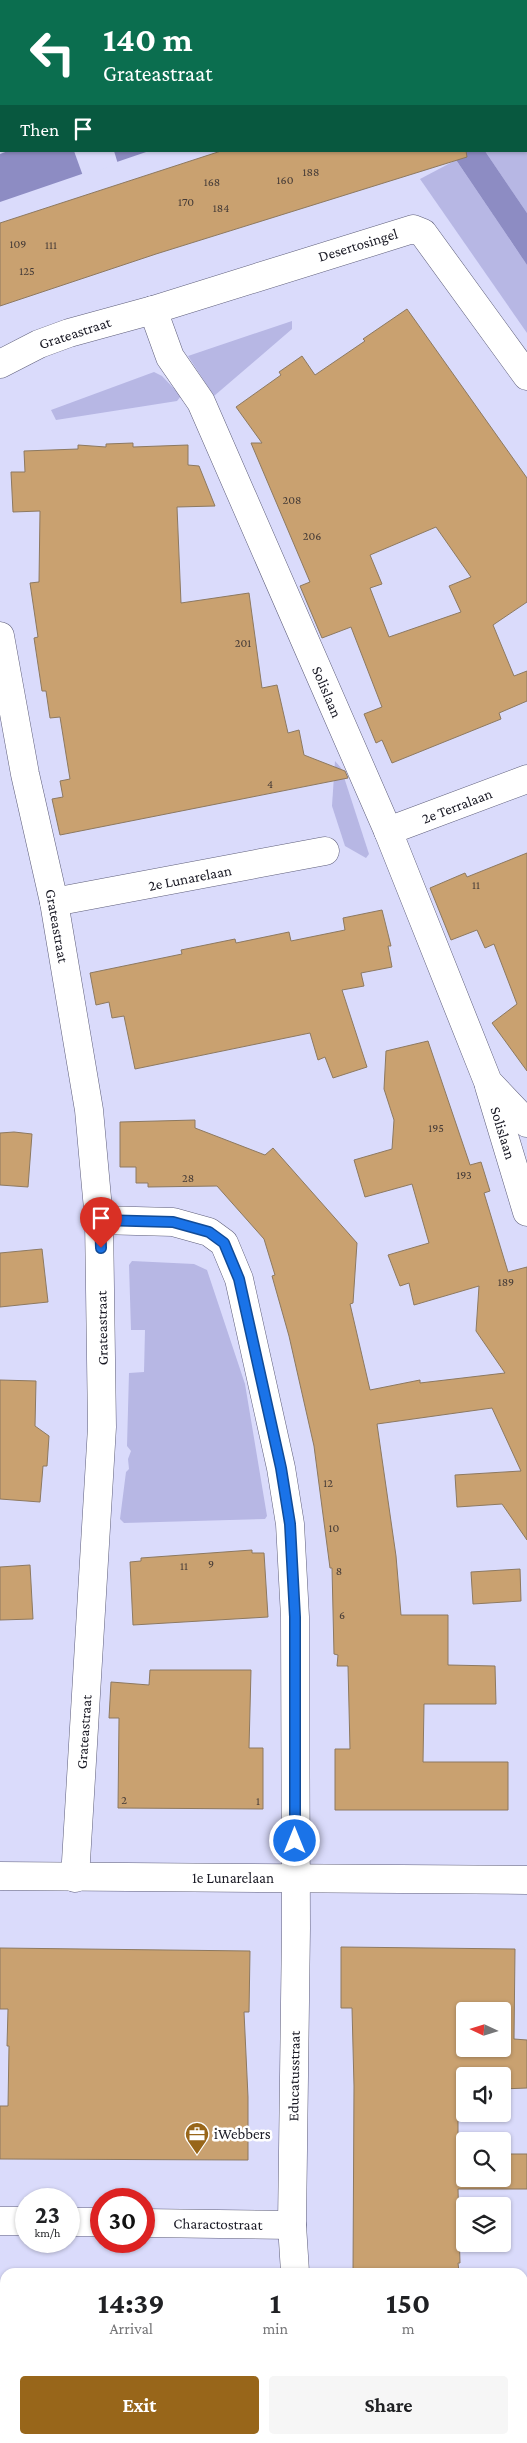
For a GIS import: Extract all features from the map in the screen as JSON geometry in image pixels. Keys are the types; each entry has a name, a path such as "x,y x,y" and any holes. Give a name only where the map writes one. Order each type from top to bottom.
{"street":[{"name":"Desertosingel","path":"152,310 413,229 423,233 527,376"},
{"name":"Grateastraat","path":"0,364 32,347 69,333 152,310"},
{"name":"Solislaan","path":"152,310 170,357 201,402 388,831 488,1082 527,1212"},
{"name":"Grateastraat","path":"0,636 25,774 54,902 89,1110 100,1220 102,1427 75,1878"},
{"name":"2e Terralaan","path":"388,831 527,780"},
{"name":"2e Lunarelaan","path":"54,902 325,851"},
{"name":"Solislaan","path":"488,1082 527,1123"},
{"name":"Educatusstraat","path":"100,1220 173,1222 209,1232 224,1243 239,1279 281,1468 290,1524 295,1617 292,2224 295,2268"},
{"name":"1e Lunarelaan","path":"0,1876 527,1880"},
{"path":"0,2221 15,2221"},
{"name":"Charactostraat","path":"155,2223 292,2224"}],"shaded area":[{"path":"5,152 146,152 0,202 0,154"},
{"path":"451,152 486,152 527,213 527,265"},
{"path":"486,152 527,152 527,213"},
{"path":"456,160 527,265 527,333 420,179"},
{"path":"292,321 292,329 214,396 188,356"},
{"path":"154,372 162,376 181,396 177,401 56,420 51,410"},
{"path":"335,761 341,768 369,854 366,858 345,846 332,806"},
{"path":"132,1261 194,1264 207,1270 245,1384 267,1516 265,1519 124,1523 120,1519 126,1472 129,1469 128,1459 131,1451 127,1446 129,1373 144,1372 145,1330 131,1330 129,1265"}],"pier":[{"path":"74,152 114,152 118,164 83,176"}],"building":[{"path":"218,152 466,152 467,157 156,254 0,306 0,223"},
{"path":"407,309 527,478 527,602 493,625 514,676 527,671 527,701 499,713 501,719 392,763 382,740 376,743 364,714 382,707 351,627 322,638 300,586 310,582 251,443 262,443 236,407 281,375 279,372 302,356 315,375 365,341 363,339","holes":["436,527 471,577 449,586 461,612 389,637 370,588 382,584 370,555"]},
{"path":"133,443 133,447 188,445 188,465 199,466 215,506 177,507 181,603 249,593 262,688 277,685 288,733 299,730 304,755 345,771 348,778 60,835 52,799 63,797 60,781 70,779 60,717 50,718 46,691 42,691 34,638 38,637 30,583 39,582 40,511 13,512 11,472 25,472 24,451 78,449 78,445 106,447 106,444"},
{"path":"527,853 527,1071 492,1023 517,1004 494,944 485,948 477,930 451,940 430,888 465,873 467,877"},
{"path":"382,910 391,946 388,946 392,967 361,973 364,986 342,990 367,1067 333,1078 325,1057 318,1060 310,1033 135,1069 124,1016 112,1018 109,1002 96,1005 90,973 182,954 181,950 235,939 236,943 289,932 291,941 345,930 343,918"},
{"path":"428,1041 470,1165 481,1162 490,1191 484,1193 508,1272 527,1267 527,1540 502,1504 457,1507 455,1475 521,1471 492,1408 377,1424 396,1556 401,1615 448,1615 448,1665 495,1666 496,1704 424,1704 423,1762 508,1762 508,1810 335,1810 335,1749 350,1749 348,1666 337,1666 338,1655 334,1654 332,1568 330,1568 314,1446 289,1336 272,1276 275,1275 264,1239 217,1186 148,1187 148,1183 136,1183 136,1167 120,1167 120,1122 195,1120 195,1128 265,1155 273,1148 357,1243 353,1303 350,1304 370,1390 420,1380 420,1383 505,1373 476,1331 479,1286 414,1305 409,1283 400,1286 388,1255 429,1243 412,1184 365,1197 354,1160 392,1149 394,1120 384,1089 386,1051"},
{"path":"0,1133 32,1134 28,1187 0,1185"},
{"path":"42,1249 48,1302 0,1307 0,1253"},
{"path":"0,1380 36,1381 35,1426 49,1436 47,1466 43,1466 40,1502 0,1499"},
{"path":"252,1550 252,1553 264,1553 268,1617 133,1625 130,1562 141,1561 141,1558"},
{"path":"30,1565 33,1619 0,1620 0,1567"},
{"path":"520,1569 521,1601 473,1604 471,1572"},
{"path":"150,1670 251,1670 249,1748 263,1748 263,1809 118,1808 119,1718 109,1718 111,1682 149,1685"},
{"path":"341,1947 515,1949 514,2039 527,2040 527,2088 511,2089 511,2067 456,2067 456,2122 458,2122 458,2132 456,2132 456,2187 511,2187 511,2154 527,2154 527,2189 458,2189 458,2197 456,2197 456,2252 460,2252 459,2268 353,2268 354,2086 352,2008 341,2008"},
{"path":"0,1948 250,1951 249,2012 244,2012 248,2097 248,2160 0,2159 0,2106 8,2106 9,2046 7,2046 8,2009 0,2009"}],"place":[{"name":"iWebbers","path":"197,2155"}],"route":[{"path":"101,1248 100,1220 173,1222 209,1232 224,1243 239,1279 281,1468 290,1524 294,1570 295,1617 295,1841"}]}
